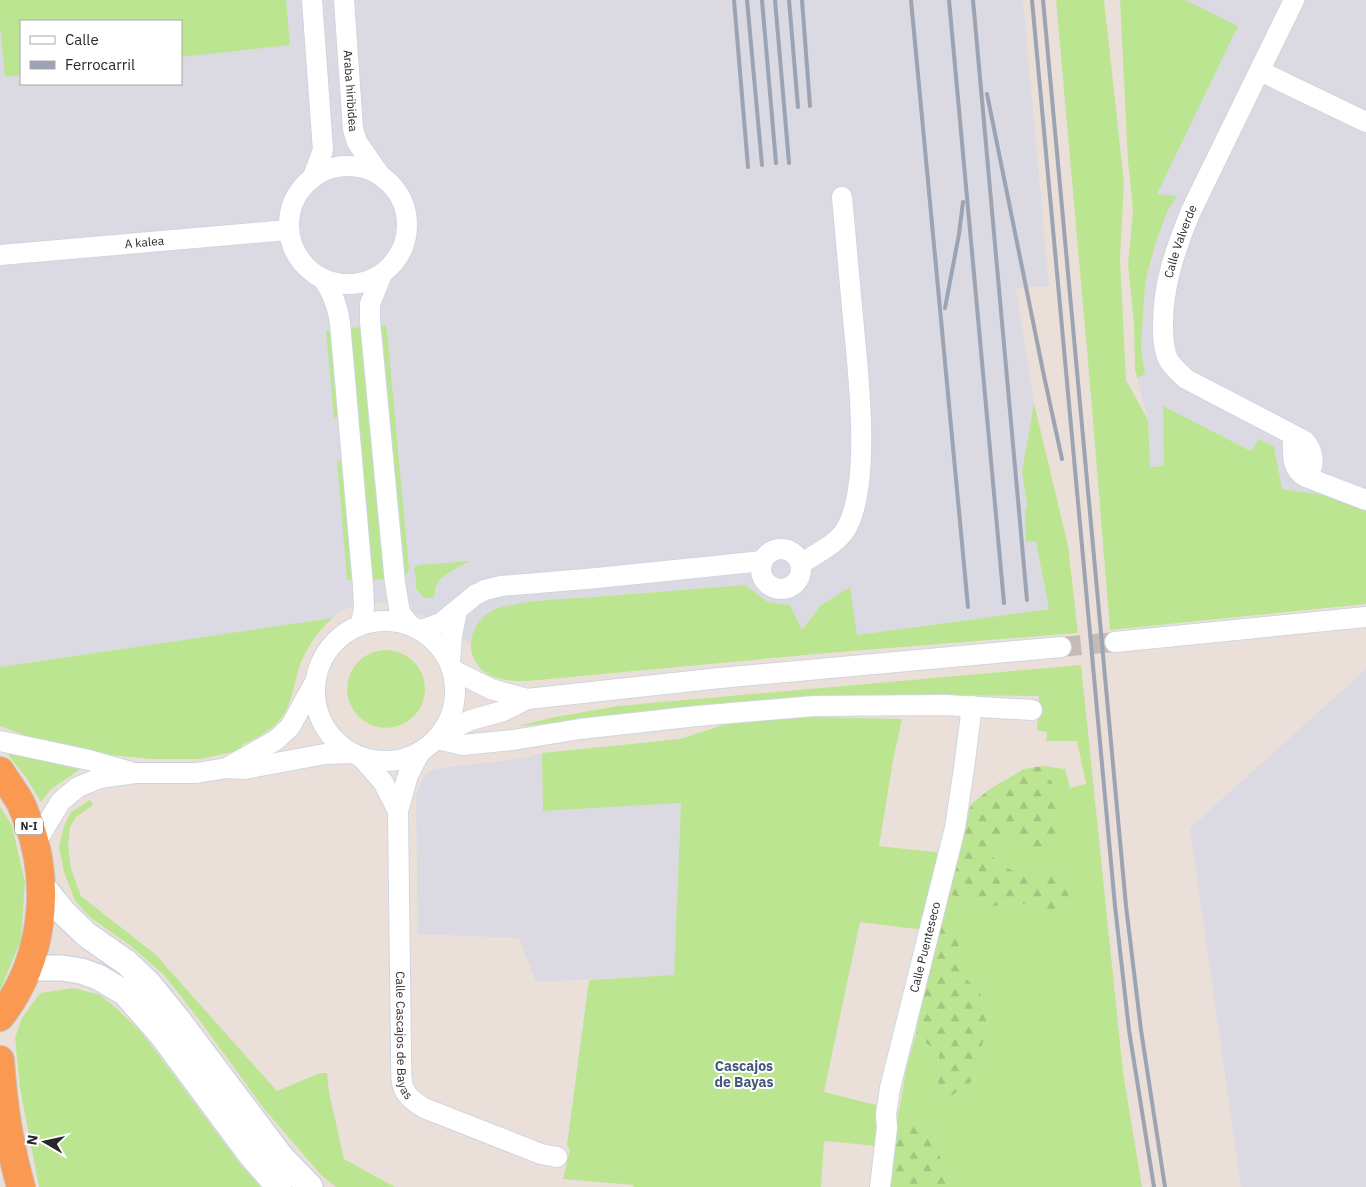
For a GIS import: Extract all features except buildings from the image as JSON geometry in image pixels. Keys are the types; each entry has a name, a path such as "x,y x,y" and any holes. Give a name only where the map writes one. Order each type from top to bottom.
{"highway":[{"name":"N-I","path":"0,771 20,801 36,842 42,886 40,928 28,968 5,1011 0,1042"},
{"path":"0,1060 3,1108 12,1157 21,1187"}],"street":[{"path":"312,0 322,141 322,150 312,177"},
{"name":"Araba hiribidea","path":"344,0 353,129 357,142 380,175"},
{"name":"Calle Valverde","path":"1294,0 1191,211 1176,247 1167,279 1162,309 1163,340 1167,358 1173,367 1186,378 1293,435 1294,465 1300,474 1366,500"},
{"path":"1260,71 1366,122"},
{"path":"346,166 364,168 380,175 392,186 401,199 407,217 406,235 402,250 394,263 382,274 364,283 344,285 324,280 310,272 299,260 292,246 288,230 290,210 298,192 312,177 328,169 346,166"},
{"path":"804,559 782,548 770,552 763,569 772,587 785,589 792,587 800,577 804,559 832,544 845,530 853,513 859,480 861,446 860,400 842,197"},
{"name":"A kalea","path":"0,255 288,230"},
{"path":"382,274 370,304 370,321 396,593 400,613 438,644 452,666 491,690 527,699"},
{"path":"324,280 332,293 338,309 340,323 363,586 364,608 361,624"},
{"path":"227,768 276,740 290,727 316,680 321,662 331,646 344,633 361,624 385,620 416,627 441,622 458,611 475,595 501,586 740,564 763,569"},
{"path":"440,735 453,710 456,692 452,666 452,635 458,611"},
{"path":"1116,642 1366,617"},
{"path":"36,842 61,801 78,787 100,778 135,773 196,773 227,768 244,769 325,754 357,755 381,761 402,760 420,752 440,735 471,720 503,711 527,699 690,681 1061,647"},
{"path":"316,680 316,702 322,722 335,740 357,755"},
{"path":"440,735 463,745 705,715 814,706 899,704 1032,710"},
{"name":"Calle Puenteseco","path":"880,1187 890,1088 954,828 972,706"},
{"path":"0,741 89,760 135,773"},
{"name":"Calle Cascajos de Bayas","path":"420,752 408,775 398,811 401,1054 404,1090 408,1097 424,1108 541,1154 557,1157"},
{"name":"Calle Cascajos de Bayas","path":"357,755 383,782 398,811"},
{"path":"42,886 64,913 87,935 127,963 149,984 281,1158 310,1187"},
{"path":"28,968 62,968 81,971 98,977 125,994 162,1034 251,1155 279,1187"}],"shaded area":[{"path":"0,0 1023,0 1049,286 1016,289 1034,403 1022,472 1027,504 1025,513 1027,542 1036,540 1049,609 856,635 820,606 802,630 790,605 768,602 744,585 539,601 501,607 472,634 472,645 427,617 414,613 408,599 343,609 333,618 0,667"},
{"path":"1145,0 1366,0 1366,509 1324,495 1281,489 1252,451 1164,407 1164,466 1150,467 1148,420 1137,378 1145,374 1141,349 1145,283 1155,245 1168,210 1176,196 1157,195"},
{"path":"1366,669 1366,1187 1241,1187 1190,828"},
{"path":"542,753 543,811 681,803 674,975 536,982 519,938 418,934 416,796 423,777 433,769 526,758"}],"green space":[{"path":"0,0 286,0 290,45 182,57 182,20 20,20 20,75 5,77 0,27"},
{"path":"1056,0 1104,0 1124,182 1120,258 1126,380 1148,420 1150,467 1164,466 1163,406 1251,451 1259,439 1274,447 1282,489 1324,495 1366,509 1366,604 1110,630"},
{"path":"1120,0 1185,0 1238,26 1157,194 1177,196 1168,210 1155,245 1145,283 1141,349 1145,374 1137,378 1128,265 1133,211 1128,161"},
{"path":"381,325 386,326 387,331 409,569 404,577"},
{"path":"362,327 385,579 373,580 350,328"},
{"path":"326,330 331,332 338,415 334,419"},
{"path":"1034,403 1068,546 1078,633 827,653 528,681 516,681 491,676 481,669 475,660 471,651 473,632 484,617 502,607 547,600 745,585 768,602 790,605 802,630 820,606 850,587 857,635 1049,609 1036,541 1026,542 1025,513 1027,504 1022,472"},
{"path":"337,459 343,463 354,580 347,580"},
{"path":"471,561 451,571 441,579 435,588 433,598 424,598 416,589 414,568 418,565"},
{"path":"333,618 308,647 299,668 292,696 283,716 266,732 242,745 243,750 200,759 153,759 87,753 27,736 0,726 0,667"},
{"path":"378,650 394,650 408,656 419,667 425,681 425,697 419,711 408,722 394,728 378,728 364,722 353,711 347,697 347,681 353,667 364,656"},
{"path":"1081,665 1123,1072 1142,1187 946,1187 936,1137 929,1124 897,1121 907,1066 916,1034 939,1054 938,1085 945,1100 974,1080 987,1024 980,992 958,972 960,939 944,915 948,893 985,910 1012,900 1046,912 1025,877 997,864 984,844 998,834 1023,847 1060,795 1042,766 1065,769 1070,788 1086,784 1077,741 1046,741 1047,732 1037,730 1039,696 888,695 666,710 515,727 550,718 618,706"},
{"path":"808,717 902,719 879,846 944,853 923,930 860,922 824,1092 876,1105 880,1113 877,1146 824,1141 821,1187 634,1187 634,1185 563,1179 570,1149 567,1145 589,980 674,975 681,803 543,811 542,753 680,739 729,723"},
{"path":"6,752 82,768 51,789 41,802 27,779"},
{"path":"1042,766 1060,795 1060,834 1044,849 1023,847 998,834 985,844 997,863 1025,877 1055,865 1071,880 1066,908 1046,912 1012,900 985,910 948,893 971,804 990,789 1024,769"},
{"path":"90,800 93,805 76,817 70,827 68,846 71,869 81,896 155,954 277,1091 320,1073 327,1073 329,1092 344,1159 395,1187 336,1187 321,1175 265,1110 165,976 131,946 91,918 75,901 64,872 59,846 64,826 71,812"},
{"path":"0,806 12,826 25,882 21,940 0,991"},
{"path":"944,915 960,939 959,972 980,992 987,1024 974,1080 944,1101 938,1085 939,1054 916,1034 921,1004"},
{"path":"74,988 100,995 143,1034 237,1160 260,1187 39,1187 20,1088 15,1038 22,1018 40,993"},
{"path":"897,1121 929,1123 936,1137 946,1187 890,1187"}],"tunnel":[{"path":"1061,647 1115,642"}],"railway":[{"path":"734,0 748,167"},
{"path":"747,0 762,165"},
{"path":"762,0 776,163"},
{"path":"775,0 789,163"},
{"path":"789,0 798,107"},
{"path":"802,0 810,106"},
{"path":"911,0 968,607"},
{"path":"949,0 1004,603"},
{"path":"973,0 1027,600"},
{"path":"1032,0 1115,906 1129,1030 1154,1187"},
{"path":"1043,0 1126,906 1141,1030 1165,1187"},
{"path":"987,94 1062,459"},
{"path":"945,308 963,202"}],"district":[{"name":"Cascajos de Bayas","path":"744,1074"}]}
